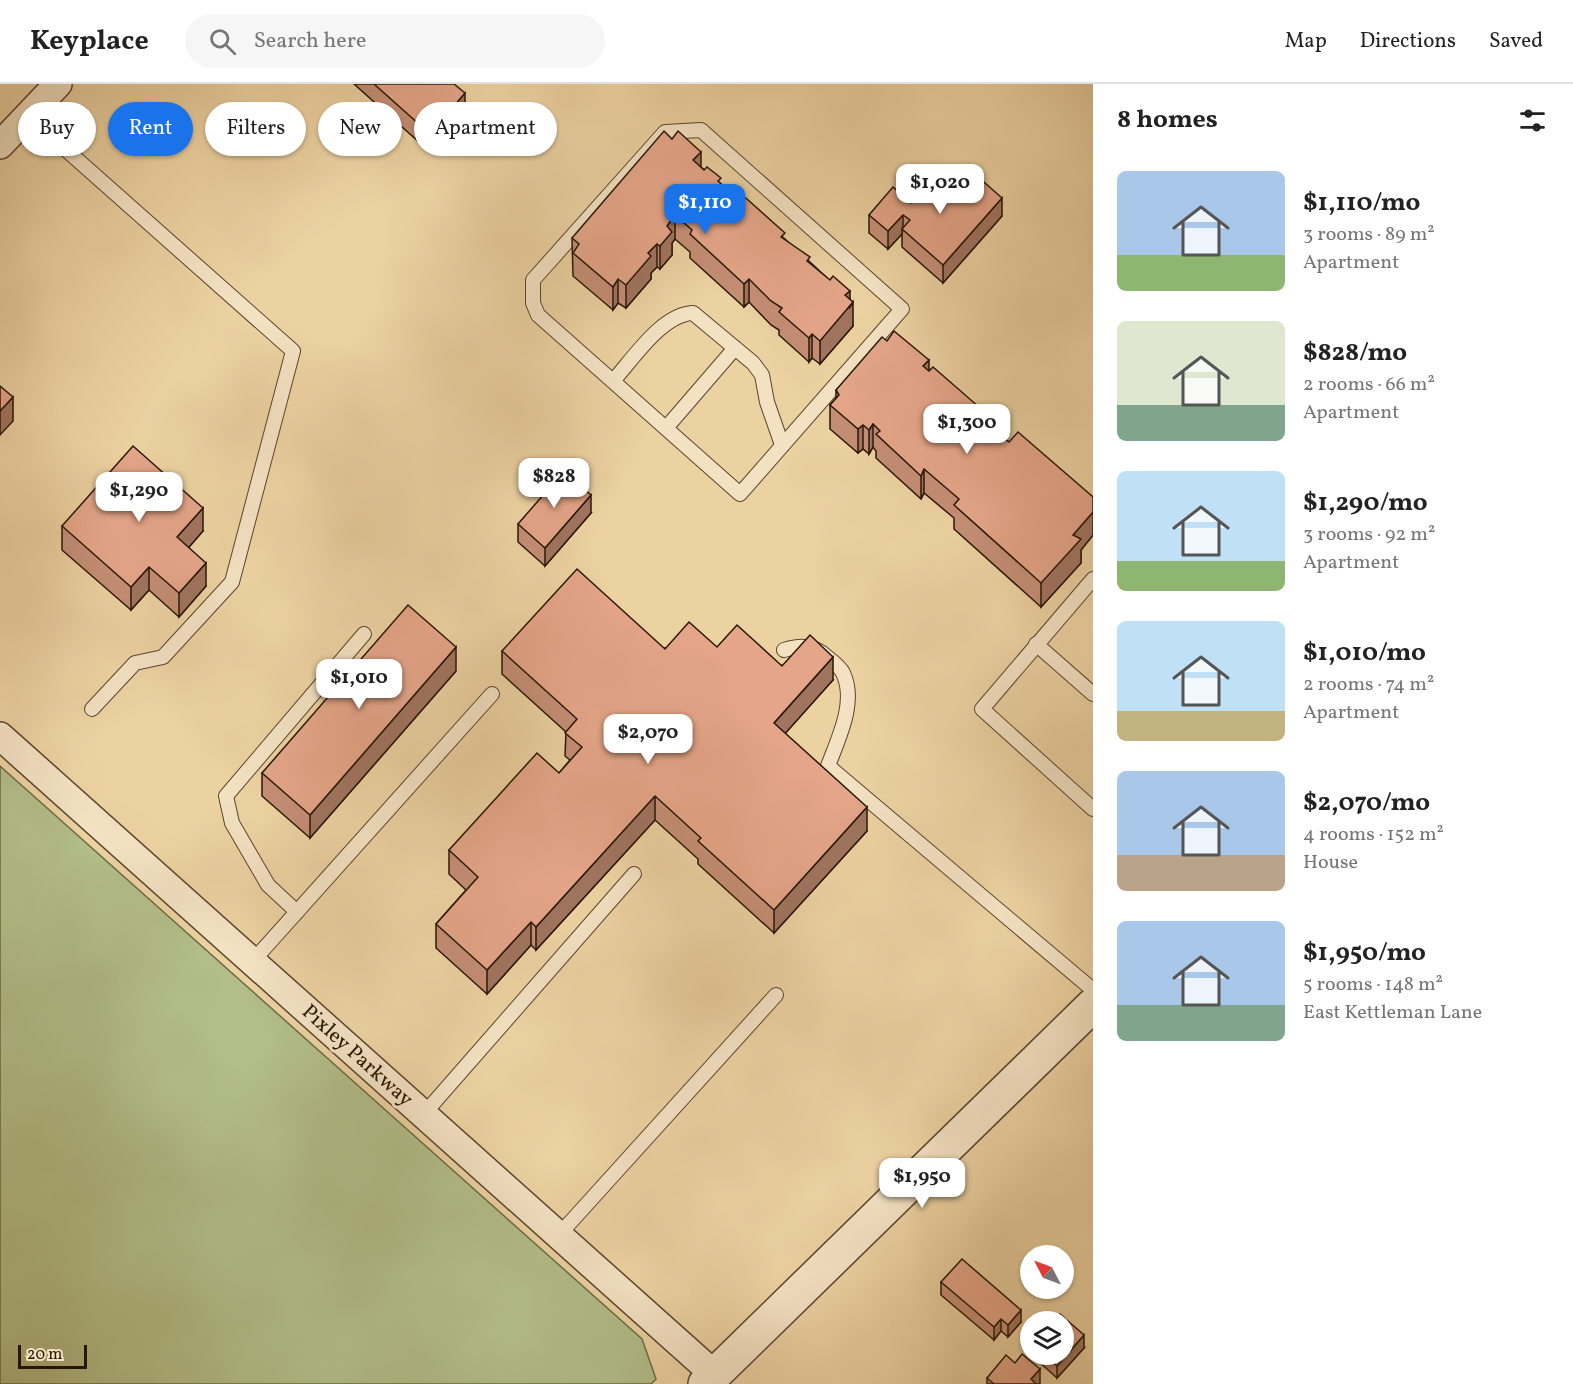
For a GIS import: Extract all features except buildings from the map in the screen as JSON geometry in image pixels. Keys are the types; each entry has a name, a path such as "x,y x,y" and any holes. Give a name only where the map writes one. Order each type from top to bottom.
{"street":[{"path":"41,102 58,84"},
{"path":"0,145 18,126"},
{"name":"Pixley Parkway","path":"0,736 558,1236 710,1381"},
{"path":"710,1381 1093,1005"}],"lane":[{"path":"701,130 902,309 740,494 613,381 538,315 532,303 533,280 665,132 701,130"},
{"path":"73,156 293,351 232,582 163,657 135,663 92,709"},
{"path":"613,381 665,323 682,313 693,313 735,348 762,375 767,402 782,445"},
{"path":"666,428 735,348"},
{"path":"1093,579 982,709 1093,809"},
{"path":"297,912 268,885 232,823 226,796 364,634"},
{"path":"1036,644 1093,694"},
{"path":"784,650 799,645 823,653 843,672 849,695 840,734 828,766 1093,990"},
{"path":"252,962 492,694"},
{"path":"423,1115 634,874"},
{"path":"558,1236 776,995"}],"green space":[{"path":"0,766 642,1339 656,1379 651,1384 0,1384"}]}
